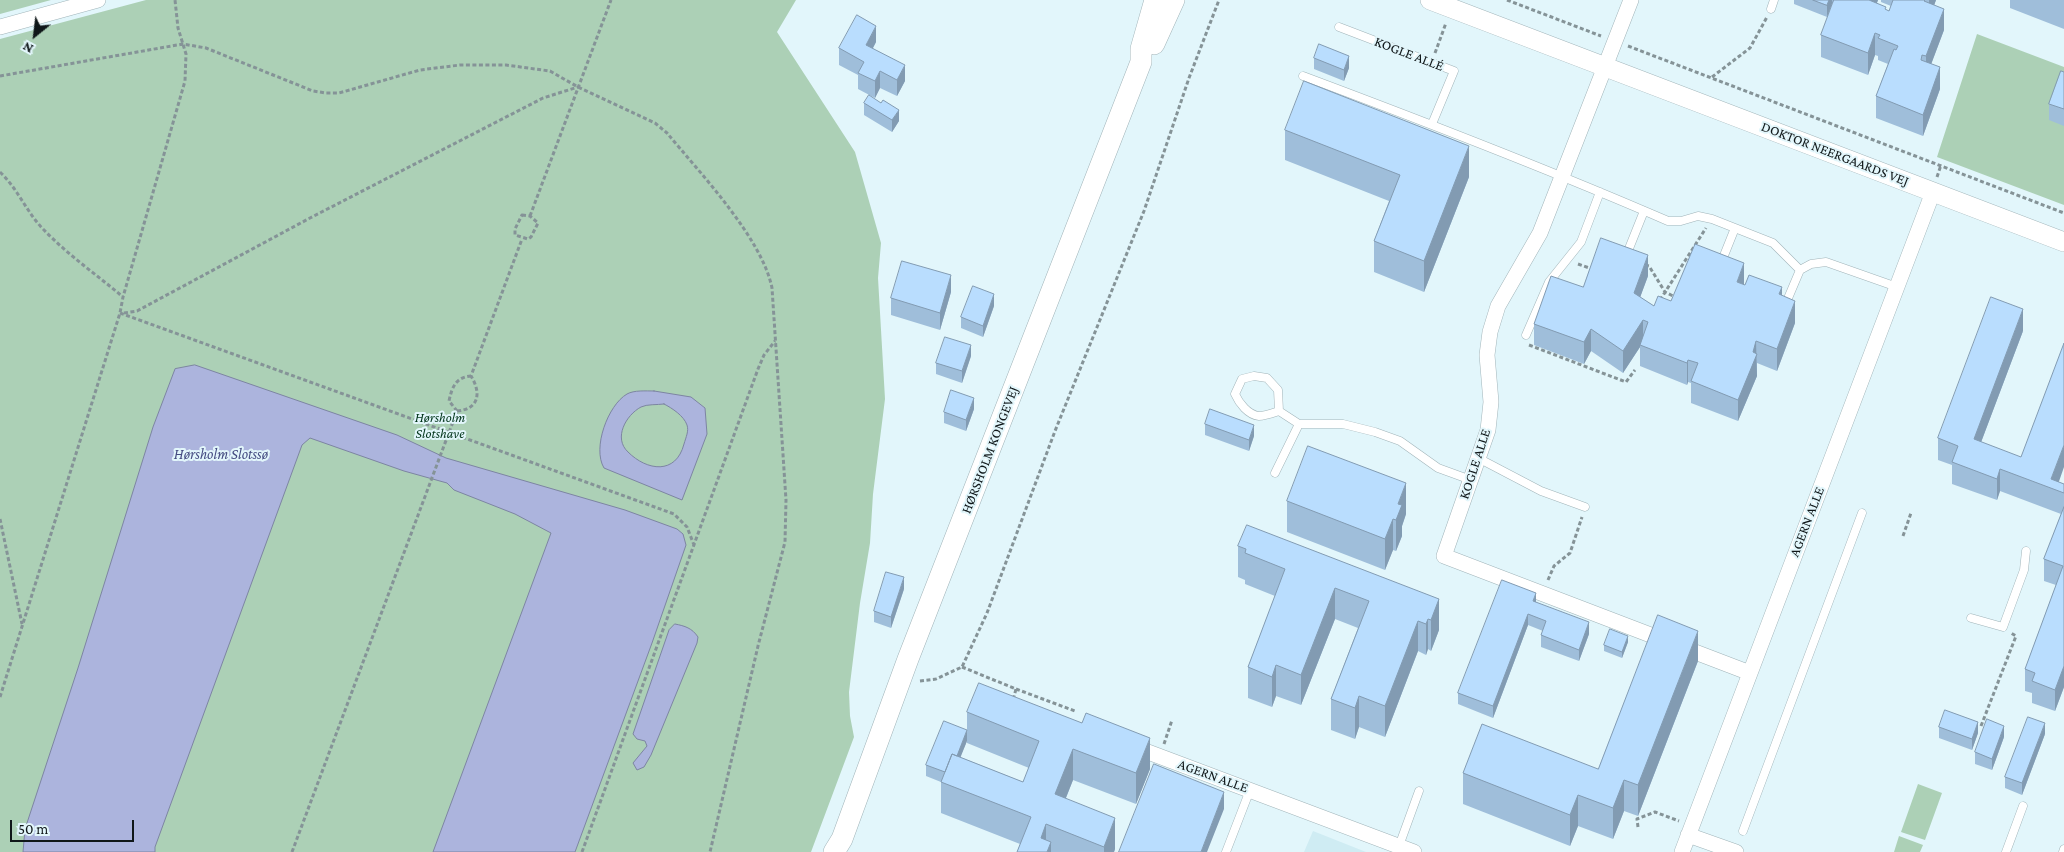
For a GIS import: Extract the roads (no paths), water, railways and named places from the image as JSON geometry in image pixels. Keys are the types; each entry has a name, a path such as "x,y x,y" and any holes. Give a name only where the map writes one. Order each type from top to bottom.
{"main road":[{"name":"HØRSHOLM KONGEVEJ","path":"838,848 908,659 1141,62 1142,49 1156,0"},
{"name":"HØRSHOLM KONGEVEJ","path":"1141,62 1151,51 1174,0"}],"street":[{"path":"0,28 98,0"},
{"name":"DOKTOR NEERGAARDS VEJ","path":"1430,0 2064,242"},
{"path":"1605,67 1631,0"},
{"name":"KOGLE ALLE","path":"1605,67 1564,176 1540,233 1498,306 1490,332 1486,355 1491,402 1488,430 1444,556 1750,673"},
{"name":"AGERN ALLE","path":"1682,852 1933,192"},
{"name":"AGERN ALLE","path":"1116,740 1414,852"},
{"path":"1690,831 1736,852"}],"lane":[{"path":"1771,9 1774,0"},
{"name":"KOGLE ALLÉ","path":"1339,27 1454,71 1432,124"},
{"path":"1303,76 1564,176 1668,221 1681,221 1698,216 1712,219 1773,243 1800,270"},
{"path":"1526,335 1549,282 1580,242 1600,192"},
{"path":"1626,256 1644,211"},
{"path":"1720,268 1735,228"},
{"path":"1786,303 1800,270 1812,264 1826,262 1897,287"},
{"path":"1279,411 1278,390 1268,378 1254,376 1242,379 1235,394 1238,403 1252,414 1259,416 1279,411 1298,424 1343,424 1375,432 1400,441 1438,468 1471,480"},
{"path":"1275,473 1298,424"},
{"path":"1478,458 1541,491 1585,507"},
{"path":"1743,831 1862,513"},
{"path":"1971,618 2003,627 2024,570 2026,551"},
{"path":"1226,852 1250,790"},
{"path":"1398,846 1419,791"},
{"path":"2006,852 2023,806"}],"water":[{"name":"Hørsholm Slotssø","path":"195,365 397,435 446,458 625,510 677,529 683,534 686,545 575,852 433,852 551,533 515,514 454,490 447,483 404,471 310,438 302,445 155,847 155,852 23,852 25,829 78,668 153,427 175,369"},
{"path":"637,391 654,391 691,397 705,408 707,434 682,500 604,468 601,460 601,439 608,417 614,407 627,394","holes":["664,404 683,418 688,430 680,454 675,461 660,467 652,466 628,452 622,440 623,427 631,415 641,407"]},
{"path":"675,624 691,629 698,637 697,643 651,755 644,767 637,770 633,763 647,746 645,741 637,739 633,734 669,630"}],"park label":[{"name":"Hørsholm Slotshave","path":"440,426"}]}
